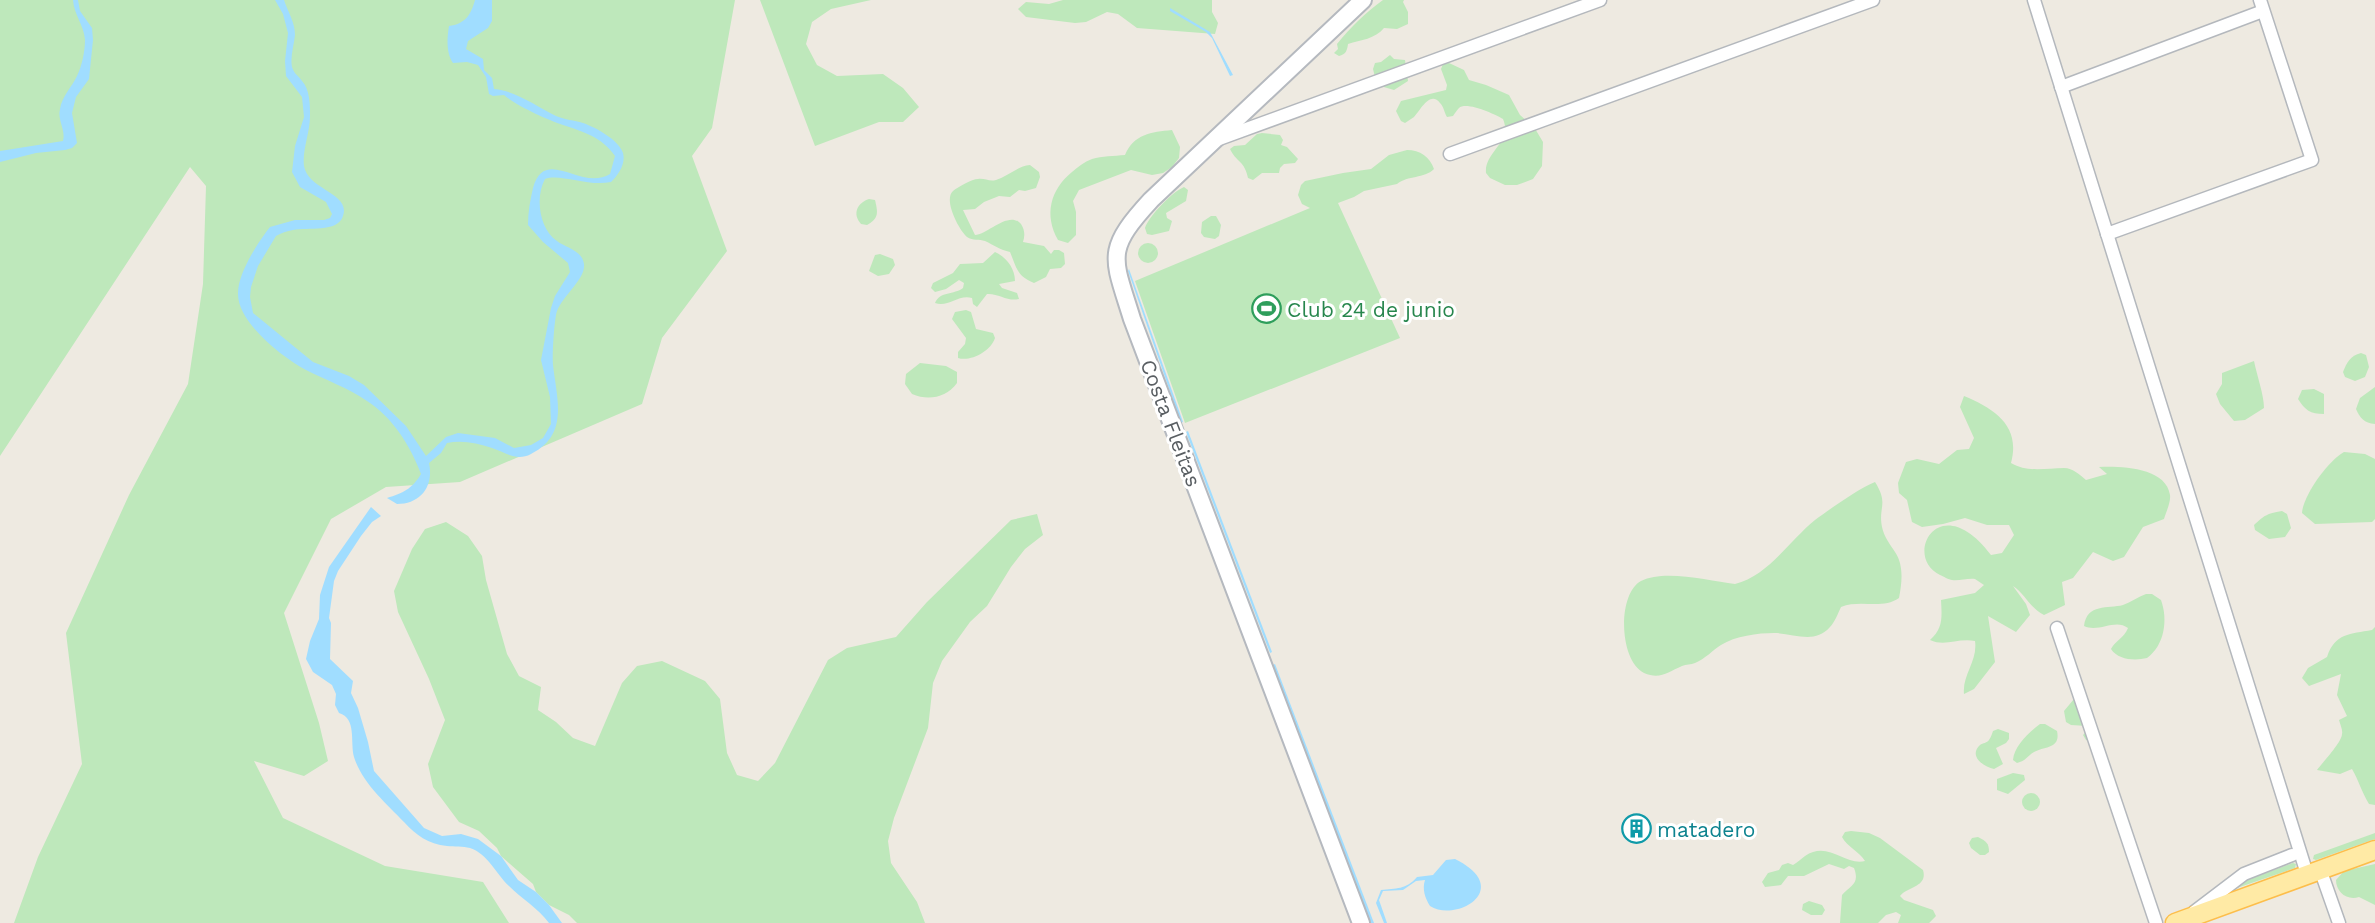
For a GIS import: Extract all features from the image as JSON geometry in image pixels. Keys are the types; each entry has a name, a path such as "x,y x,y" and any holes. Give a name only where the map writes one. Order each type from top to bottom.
{"main road":[{"name":"Costa Fleitas","path":"1361,923 1136,330 1117,271 1118,244 1129,224 1151,200 1363,0"},
{"path":"2181,921 2375,850"}],"street":[{"path":"1215,140 1600,0"},
{"path":"1450,154 1873,0"},
{"path":"2034,0 2107,234 2314,872 2339,923"},
{"path":"2061,87 2262,5 2312,160 2107,234"},
{"path":"2057,628 2156,923"},
{"path":"2181,921 2244,874 2292,855"}],"green space":[{"path":"0,0 735,0 712,128 692,156 727,251 662,338 642,404 460,482 386,487 331,519 284,613 319,723 328,761 304,776 254,761 283,818 385,866 483,882 509,923 14,923 38,857 82,764 66,633 129,495 188,384 203,284 206,186 190,167 0,456"},
{"path":"760,0 871,0 831,9 812,22 806,44 817,65 837,76 883,74 903,88 919,107 903,122 879,122 815,146"},
{"path":"1063,0 1212,0 1212,12 1218,23 1215,34 1137,28 1118,14 1107,12 1086,22 1075,23 1026,17 1018,9 1026,2 1049,4"},
{"path":"1383,0 1404,0 1408,12 1408,24 1397,29 1384,28 1372,37 1348,44 1347,50 1339,56 1334,53 1338,49 1337,44 1347,32"},
{"path":"1390,55 1394,59 1405,60 1408,81 1394,90 1377,85 1373,69 1375,63 1381,62"},
{"path":"1449,63 1464,70 1469,80 1509,95 1520,115 1534,127 1543,142 1542,166 1533,179 1517,185 1505,185 1490,178 1486,173 1489,159 1501,141 1505,127 1503,119 1494,114 1463,106 1453,116 1447,117 1441,105 1433,99 1429,100 1414,117 1405,123 1401,121 1396,111 1401,101 1446,90 1447,85 1441,69 1443,64"},
{"path":"1172,130 1180,147 1179,158 1172,167 1163,173 1152,175 1131,170 1079,190 1073,201 1076,212 1076,235 1068,243 1058,240 1050,212 1054,195 1065,179 1089,160 1125,155 1138,138 1150,133"},
{"path":"1257,134 1280,135 1283,140 1281,145 1287,147 1298,159 1295,163 1284,164 1279,173 1262,173 1253,180 1248,178 1245,168 1230,149 1234,146 1245,145"},
{"name":"Club 24 de junio","path":"1407,150 1424,155 1434,169 1397,184 1364,191 1338,203 1400,338 1185,423 1135,281 1310,208 1302,204 1298,195 1305,181 1371,169 1389,155"},
{"path":"1030,165 1039,172 1040,177 1036,188 1019,190 1010,197 999,196 984,202 975,209 963,210 975,235 1005,221 1016,220 1023,228 1023,242 1044,246 1051,254 1054,250 1064,253 1065,264 1061,268 1050,269 1046,277 1034,283 1021,275 1010,252 985,241 967,237 956,222 950,201 953,191 975,179 996,180 1021,167"},
{"path":"1184,187 1188,190 1186,201 1166,213 1167,218 1172,221 1169,231 1147,234 1145,228 1156,211 1167,199"},
{"path":"869,199 875,200 877,215 867,225 861,224 856,213 857,209 861,203"},
{"path":"1211,216 1216,216 1221,225 1219,236 1215,239 1204,237 1201,233 1202,222"},
{"path":"1144,243 1152,243 1158,249 1158,257 1152,263 1144,263 1138,257 1138,249"},
{"path":"995,252 1009,264 1015,276 1015,281 999,284 1002,288 1017,293 1019,299 987,294 977,307 973,304 972,298 967,297 944,304 935,303 940,297 963,288 964,283 959,280 946,289 935,292 931,288 933,283 953,273 960,264 983,263"},
{"path":"880,254 893,259 895,265 889,274 878,276 869,271 875,255"},
{"path":"966,310 971,312 976,329 993,333 995,338 985,351 974,357 963,359 958,358 958,352 965,344 966,338 952,319 955,312"},
{"path":"2361,353 2366,355 2369,367 2365,377 2355,381 2345,377 2343,372 2348,362"},
{"path":"2254,361 2264,408 2245,420 2234,421 2220,404 2216,394 2222,384 2222,373"},
{"path":"920,363 946,366 957,372 957,383 948,392 936,397 912,394 905,384 906,374"},
{"path":"2375,387 2375,424 2363,420 2356,409 2360,398"},
{"path":"2314,389 2324,394 2324,414 2308,411 2298,399 2302,390"},
{"path":"1964,396 1986,407 2003,420 2012,439 2011,463 2017,466 2030,469 2067,468 2086,480 2107,474 2099,467 2141,470 2160,479 2167,486 2170,498 2164,519 2143,527 2124,557 2113,561 2093,552 2073,578 2062,582 2065,605 2044,615 2013,586 2026,604 2030,615 2016,632 1988,616 1995,662 1974,689 1964,694 1965,681 1974,655 1975,641 1941,643 1930,640 1941,622 1941,600 1975,593 1984,585 1975,579 1952,580 1940,575 1929,566 1925,555 1926,543 1932,532 1942,526 1956,526 1972,535 1991,555 2002,553 2014,535 2009,525 1987,525 1965,518 1922,527 1912,522 1907,500 1899,493 1898,483 1906,462 1917,459 1939,464 1957,450 1969,449 1974,438 1960,407"},
{"path":"2344,452 2365,454 2375,459 2375,519 2372,522 2315,524 2302,513 2303,506 2324,470"},
{"path":"1875,482 1882,501 1883,531 1900,563 1899,598 1886,603 1841,607 1832,625 1817,636 1804,637 1774,633 1740,637 1721,645 1693,664 1655,676 1644,673 1636,666 1626,642 1624,627 1628,599 1633,588 1641,581 1662,576 1735,584 1747,580 1768,566 1815,520 1852,494"},
{"path":"2282,511 2287,514 2291,528 2285,537 2269,539 2255,530 2254,525 2263,517"},
{"path":"1037,514 1043,535 1025,549 987,606 970,622 942,661 933,683 928,728 894,818 888,841 891,863 917,902 925,923 577,923 569,915 549,905 536,892 533,884 501,856 497,848 479,831 459,822 433,787 428,764 445,720 398,612 394,591 412,549 425,529 446,522 468,536 482,556 486,580 507,654 519,676 541,687 538,710 556,722 573,738 595,746 622,683 637,666 662,661 705,681 720,699 727,753 737,775 758,781 775,763 828,660 847,648 896,637 927,602 1011,520"},
{"path":"2146,594 2152,594 2161,600 2164,615 2161,639 2153,653 2147,658 2127,659 2114,653 2111,649 2128,628 2123,625 2095,628 2084,626 2089,614 2094,610 2123,605"},
{"path":"2375,627 2375,805 2369,804 2352,769 2340,774 2317,770 2339,742 2342,729 2339,720 2347,716 2337,695 2341,674 2309,686 2302,678 2308,668 2327,657 2334,643 2339,639 2350,634 2372,630"},
{"path":"2074,699 2091,714 2100,736 2097,740 2091,742 2086,740 2083,735 2087,731 2087,726 2071,725 2066,722 2064,711"},
{"path":"2040,724 2045,724 2057,731 2056,741 2051,746 2034,752 2017,763 2013,760 2016,750 2027,735"},
{"path":"1998,729 2009,733 2009,739 1996,748 2003,764 1994,769 1982,763 1976,753 1980,745 1988,741 1993,731"},
{"path":"2013,773 2024,775 2025,780 2008,794 1997,790 1997,779"},
{"path":"2027,793 2035,793 2040,798 2038,809 2027,811 2022,806 2022,798"},
{"path":"1845,832 1869,833 1880,838 1923,870 1923,880 1900,896 1904,900 1933,910 1936,916 1929,923 1898,923 1901,915 1896,912 1886,915 1878,923 1840,923 1842,895 1854,884 1856,878 1854,868 1849,866 1844,869 1829,864 1804,876 1788,876 1781,885 1765,887 1762,882 1768,873 1779,870 1782,865 1788,863 1793,865 1813,852 1829,852 1858,862 1865,861 1842,837"},
{"path":"2375,833 2375,839 2316,860 2313,859 2314,855"},
{"path":"1978,837 1988,844 1989,852 1985,855 1980,855 1971,848 1969,843 1972,838"},
{"path":"2293,863 2296,864 2295,868 2234,889 2242,882"},
{"path":"2375,864 2375,905 2359,897 2346,897 2340,892 2336,880 2344,871"},
{"path":"1809,901 1822,905 1825,910 1822,915 1811,915 1802,910 1803,904"}],"water":[{"path":"73,0 78,0 80,11 92,28 93,40 89,79 76,97 72,113 77,143 65,150 36,153 0,162 0,151 63,141 60,109 79,72 85,44"},
{"path":"275,0 284,0 293,21 295,35 292,67 305,84 309,98 310,122 304,166 313,181 335,196 344,208 343,216 335,225 293,230 276,236 258,266 251,287 253,313 313,362 349,376 364,385 406,426 426,456 446,437 458,433 495,438 514,448 531,445 543,438 551,424 550,397 541,360 551,308 555,296 570,272 568,263 543,242 528,225 533,188 539,176 546,170 555,169 587,178 599,178 610,174 615,156 604,144 592,136 541,116 504,95 489,94 486,77 478,65 467,62 453,63 448,50 449,26 466,18 475,0 492,0 492,21 488,28 468,41 466,49 483,59 484,70 492,78 494,89 518,96 559,117 594,128 612,139 621,148 624,157 622,165 619,173 611,182 593,183 551,178 545,179 542,186 540,212 546,229 557,241 577,252 584,264 581,276 562,302 556,315 553,365 558,404 556,427 543,446 531,454 515,457 475,443 447,443 441,453 429,463 429,479 424,492 413,501 397,504 387,498 407,490 421,474 412,453 393,424 360,396 306,370 285,357 253,327 245,315 238,293 241,276 270,227 295,220 324,220 330,218 332,214 326,202 300,187 292,172 295,146 304,117 302,97 286,76 288,33 283,14"},
{"path":"1170,8 1210,32 1233,75 1230,76 1212,38 1206,32 1170,11"},
{"path":"1129,269 1183,422 1181,423 1128,271"},
{"path":"1188,431 1272,652 1270,653 1186,432"},
{"path":"371,507 381,516 372,522 361,536 338,571 334,581 329,618 331,623 330,659 353,681 351,693 358,708 374,771 424,828 442,836 461,834 478,839 501,856 518,880 536,892 562,923 549,923 504,881 482,855 467,847 440,845 423,838 382,800 363,775 354,757 351,725 345,716 339,713 335,705 336,694 332,685 313,672 306,659 319,619 320,595 329,567"},
{"path":"1275,664 1374,923 1371,923 1273,665"},
{"path":"1455,859 1472,870 1480,881 1480,892 1475,900 1465,907 1441,910 1428,903 1424,890 1425,880 1416,881 1403,890 1383,891 1379,900 1387,923 1384,923 1376,903 1381,890 1400,888 1417,877 1433,875 1446,860"}],"place":[{"name":"Club 24 de junio","path":"1266,309"},
{"name":"matadero","path":"1636,829"}]}
